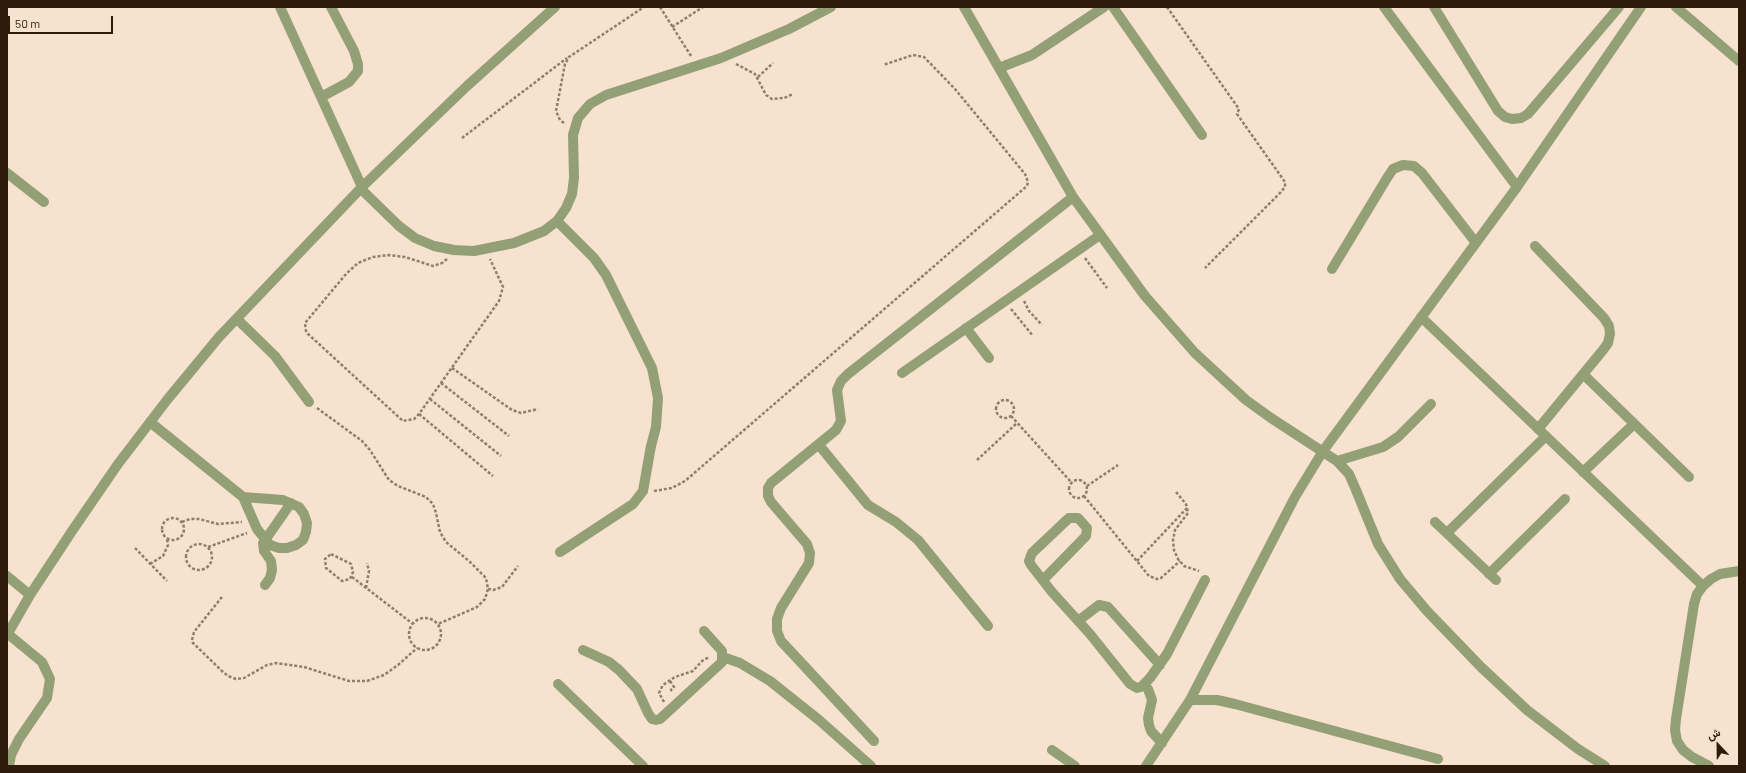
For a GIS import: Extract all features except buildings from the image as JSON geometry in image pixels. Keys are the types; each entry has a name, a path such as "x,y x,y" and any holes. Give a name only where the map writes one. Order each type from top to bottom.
{"street":[{"path":"280,7 361,188 399,226 415,238 434,246 454,250 485,249 514,243 544,231 557,221 566,208 572,194 574,178 573,135 578,118 590,104 606,94 721,58 789,29 831,7"},
{"path":"321,97 349,82 358,71 358,64 354,51 331,7"},
{"path":"9,766 19,739 47,698 50,679 42,662 7,634 30,595 72,531 150,422 219,337 361,188 467,86 556,7"},
{"path":"964,7 1073,197 1100,236 1160,314 1222,380 1271,418 1337,461 1349,474 1378,544 1400,579 1427,611 1481,667 1527,710 1578,749 1605,766"},
{"path":"999,68 1037,52 1104,7"},
{"path":"1113,7 1202,135"},
{"path":"1384,7 1517,187"},
{"path":"1434,7 1498,111 1505,117 1512,119 1521,118 1528,114 1619,7"},
{"path":"1146,766 1190,700 1295,498 1323,451 1517,187 1641,7"},
{"path":"1676,7 1739,61"},
{"path":"1332,270 1393,169 1403,165 1414,166 1422,173 1476,243"},
{"path":"7,173 44,202"},
{"path":"874,741 781,641 777,630 777,619 781,608 809,564 810,553 807,544 771,502 768,496 768,488 771,482 836,430 841,421 837,390 841,381 888,342 1073,197"},
{"path":"557,221 594,258 606,275 652,368 658,398 658,413 643,491 633,504 560,552"},
{"path":"902,372 1100,236"},
{"path":"1535,246 1609,326 1610,334 1608,343 1538,428"},
{"path":"1421,318 1703,586"},
{"path":"237,319 275,356 309,402"},
{"path":"966,328 989,358"},
{"path":"1583,374 1690,477"},
{"path":"1337,461 1383,447 1398,437 1430,404"},
{"path":"150,422 243,497 257,529 270,545 279,548 292,547 303,540 307,523 304,514 299,507 291,502 274,499 243,497"},
{"path":"1583,472 1634,424"},
{"path":"1447,533 1546,436"},
{"path":"819,445 868,504 896,522 918,540 988,626"},
{"path":"1435,522 1493,577 1565,499"},
{"path":"265,585 270,578 272,570 271,561 263,547 264,539 291,502"},
{"path":"1043,580 1086,536 1087,528 1078,518 1069,518 1030,556 1031,565 1043,580 1133,687 1141,687 1160,665 1205,580"},
{"path":"1709,766 1692,757 1683,750 1677,741 1675,730 1694,604 1703,586 1720,574 1739,571"},
{"path":"7,576 30,595"},
{"path":"1078,621 1099,605 1108,607 1160,665"},
{"path":"704,631 719,647 723,657 740,663 770,681 819,720 871,766"},
{"path":"583,650 609,662 629,679 637,689 652,719 660,719 718,666 723,657"},
{"path":"558,684 643,766"},
{"path":"1144,684 1148,689 1152,700 1148,718 1149,725 1151,731 1162,743"},
{"path":"1190,700 1217,700 1234,704 1438,759"},
{"path":"1052,750 1074,766"}],"path":[{"path":"462,138 569,57 644,7"},
{"path":"660,7 697,66"},
{"path":"672,27 703,7"},
{"path":"1168,7 1236,104 1239,109 1238,114 1285,182 1285,188 1204,268"},
{"path":"643,491 665,490 685,481 1028,186 1025,174 955,89 924,57 913,55 883,65"},
{"path":"569,57 565,64 556,111 560,120 575,128"},
{"path":"721,58 750,70 758,77 762,89 766,95 772,99 784,98 793,94"},
{"path":"758,77 773,63"},
{"path":"454,250 446,260 438,265 428,265 405,257 389,254 373,257 358,263 346,274 305,323 308,334 398,418 409,421 414,419 419,414 499,301 502,293 500,280 485,249"},
{"path":"1079,250 1107,288"},
{"path":"1020,291 1029,311 1042,325"},
{"path":"1005,301 1034,336"},
{"path":"452,368 512,410 530,412 538,409"},
{"path":"441,383 509,436"},
{"path":"430,399 501,456"},
{"path":"1004,399 1011,402 1014,409 1011,416 1003,418 997,414 995,411 997,403 1004,399"},
{"path":"309,402 362,441 370,450 389,480 398,486 426,497 433,504 440,532 446,542 479,570 486,578 488,589 485,599 477,607 438,624"},
{"path":"419,414 493,476"},
{"path":"1011,416 1072,483"},
{"path":"977,460 1017,423"},
{"path":"1084,496 1087,486 1118,465"},
{"path":"1072,483 1075,481 1082,481 1087,486"},
{"path":"1072,483 1070,490 1074,496 1084,496"},
{"path":"1176,492 1188,508 1188,513 1176,530 1173,540 1174,550 1180,561 1191,570 1202,572 1205,580"},
{"path":"1084,496 1149,576 1157,579 1165,575 1180,561"},
{"path":"1137,561 1188,508"},
{"path":"150,564 163,556 168,545 167,539 162,531 164,521 173,518 182,522 190,519 199,519 218,524 230,525 252,518"},
{"path":"167,539 177,539 181,536 184,527 182,522"},
{"path":"208,547 212,556 208,566 199,570 190,566 186,557 190,547 199,543 208,547 257,529"},
{"path":"135,548 167,581"},
{"path":"334,554 350,562 353,569 352,577 348,580 342,581 334,575 325,565 326,557 334,554"},
{"path":"366,588 369,571 367,563"},
{"path":"488,589 498,589 502,587 518,566"},
{"path":"352,577 412,624"},
{"path":"222,597 194,632 192,640 193,643 222,671 228,676 236,679 244,678 262,667 276,663 304,667 349,681 367,681 384,675 417,648"},
{"path":"426,618 438,624 442,635 437,645 427,650 417,648 410,640 409,634 412,624 416,621 426,618"},
{"path":"665,714 665,704 659,693 663,685 675,676 693,671 707,658 723,657"}]}
